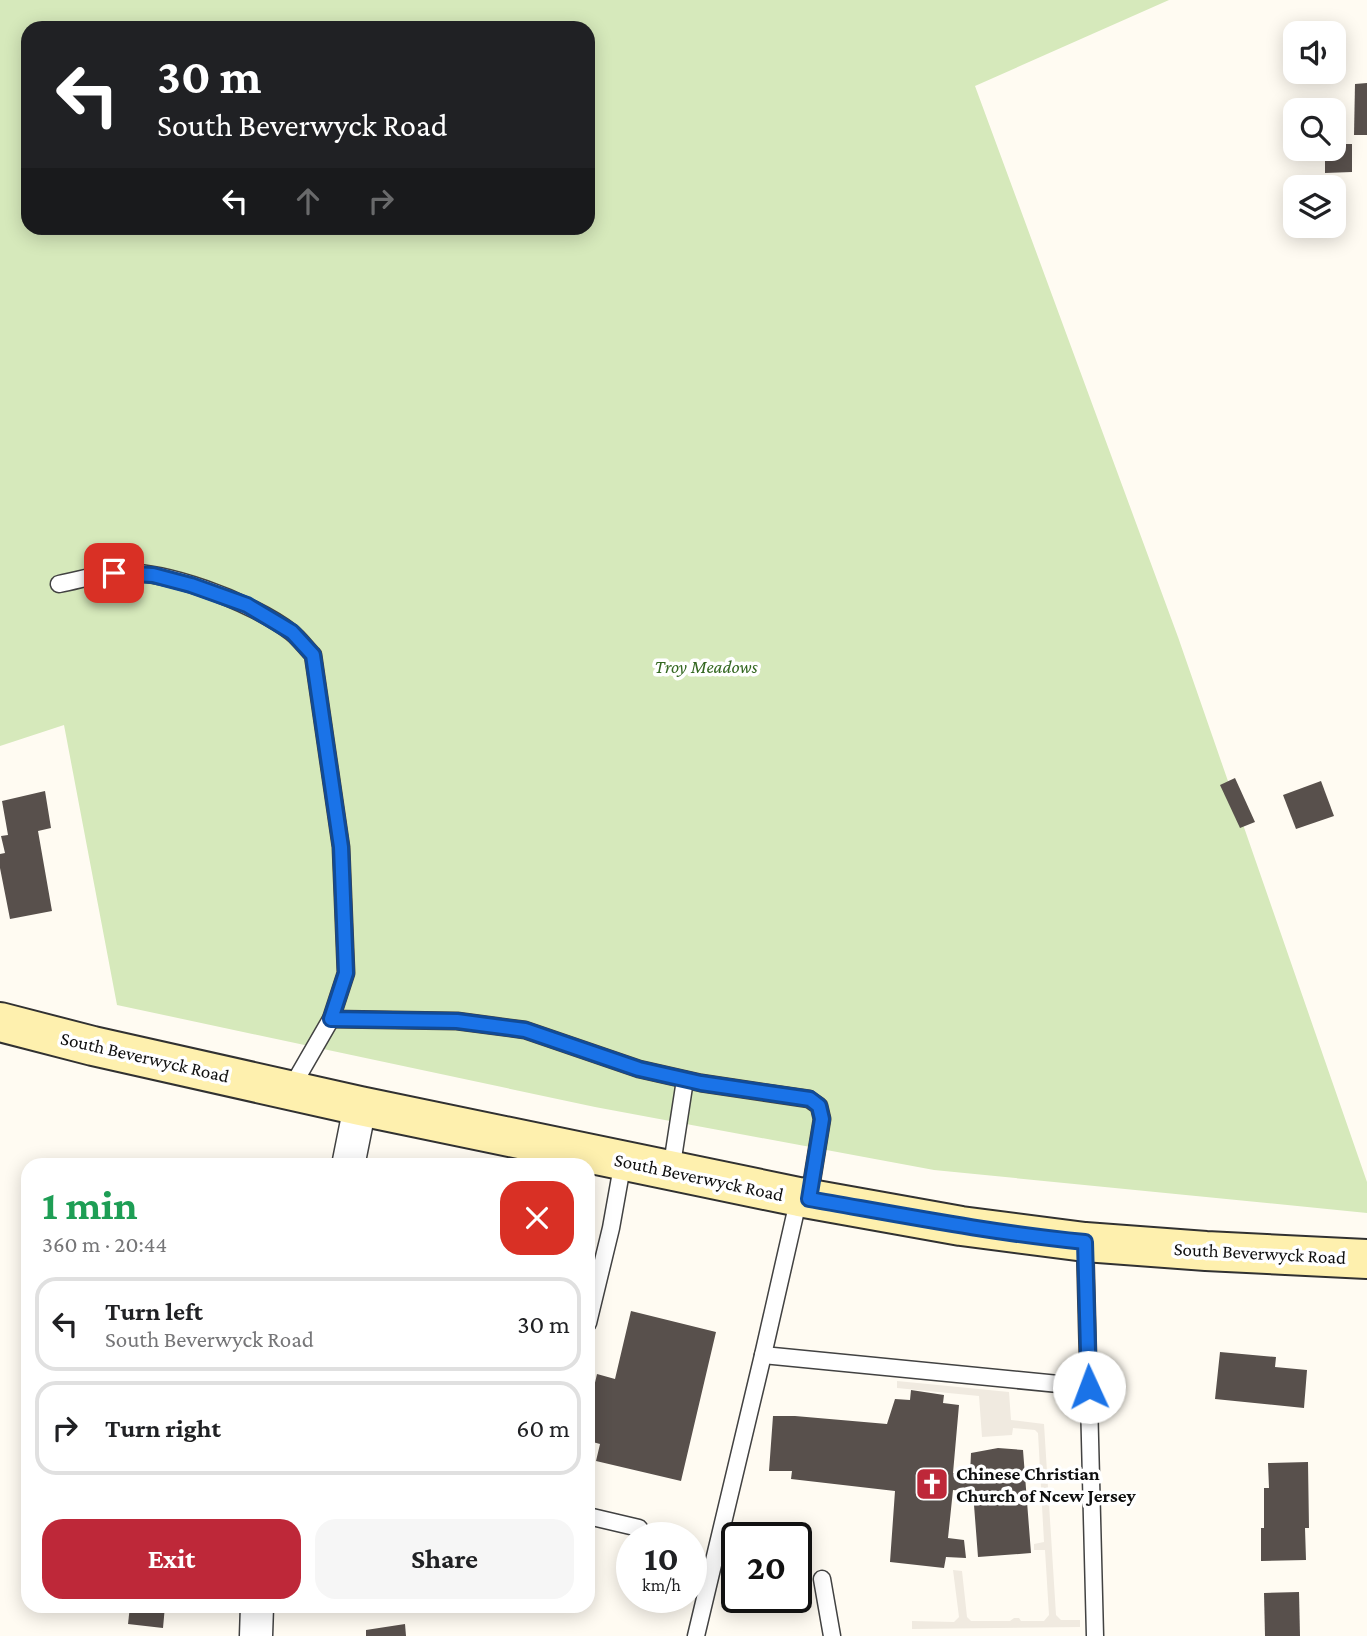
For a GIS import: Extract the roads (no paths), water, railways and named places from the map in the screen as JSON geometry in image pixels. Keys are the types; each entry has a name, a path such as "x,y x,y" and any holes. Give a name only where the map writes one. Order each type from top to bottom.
{"main road":[{"name":"South Beverwyck Road","path":"0,1022 93,1046 360,1106 804,1198 961,1226 1085,1242 1367,1259"}],"street":[{"path":"350,1158 360,1106"},
{"path":"257,1613 257,1636"}],"lane":[{"path":"59,584 114,573 153,575 191,585 247,605 292,632 313,655 341,847 346,973 331,1019 290,1090"},
{"path":"331,1019 457,1021 525,1030 639,1069 685,1080 810,1099 819,1106 822,1119 804,1198 696,1636"},
{"path":"671,1171 685,1080"},
{"path":"595,1294 623,1161"},
{"path":"1085,1242 1095,1636"},
{"path":"764,1355 1089,1387"},
{"path":"595,1518 616,1523"},
{"path":"822,1580 832,1636"}],"place":[{"name":"Chinese Christian Church of Ncew Jersey","path":"932,1484"}],"park label":[{"name":"Troy Meadows","path":"706,666"}]}
